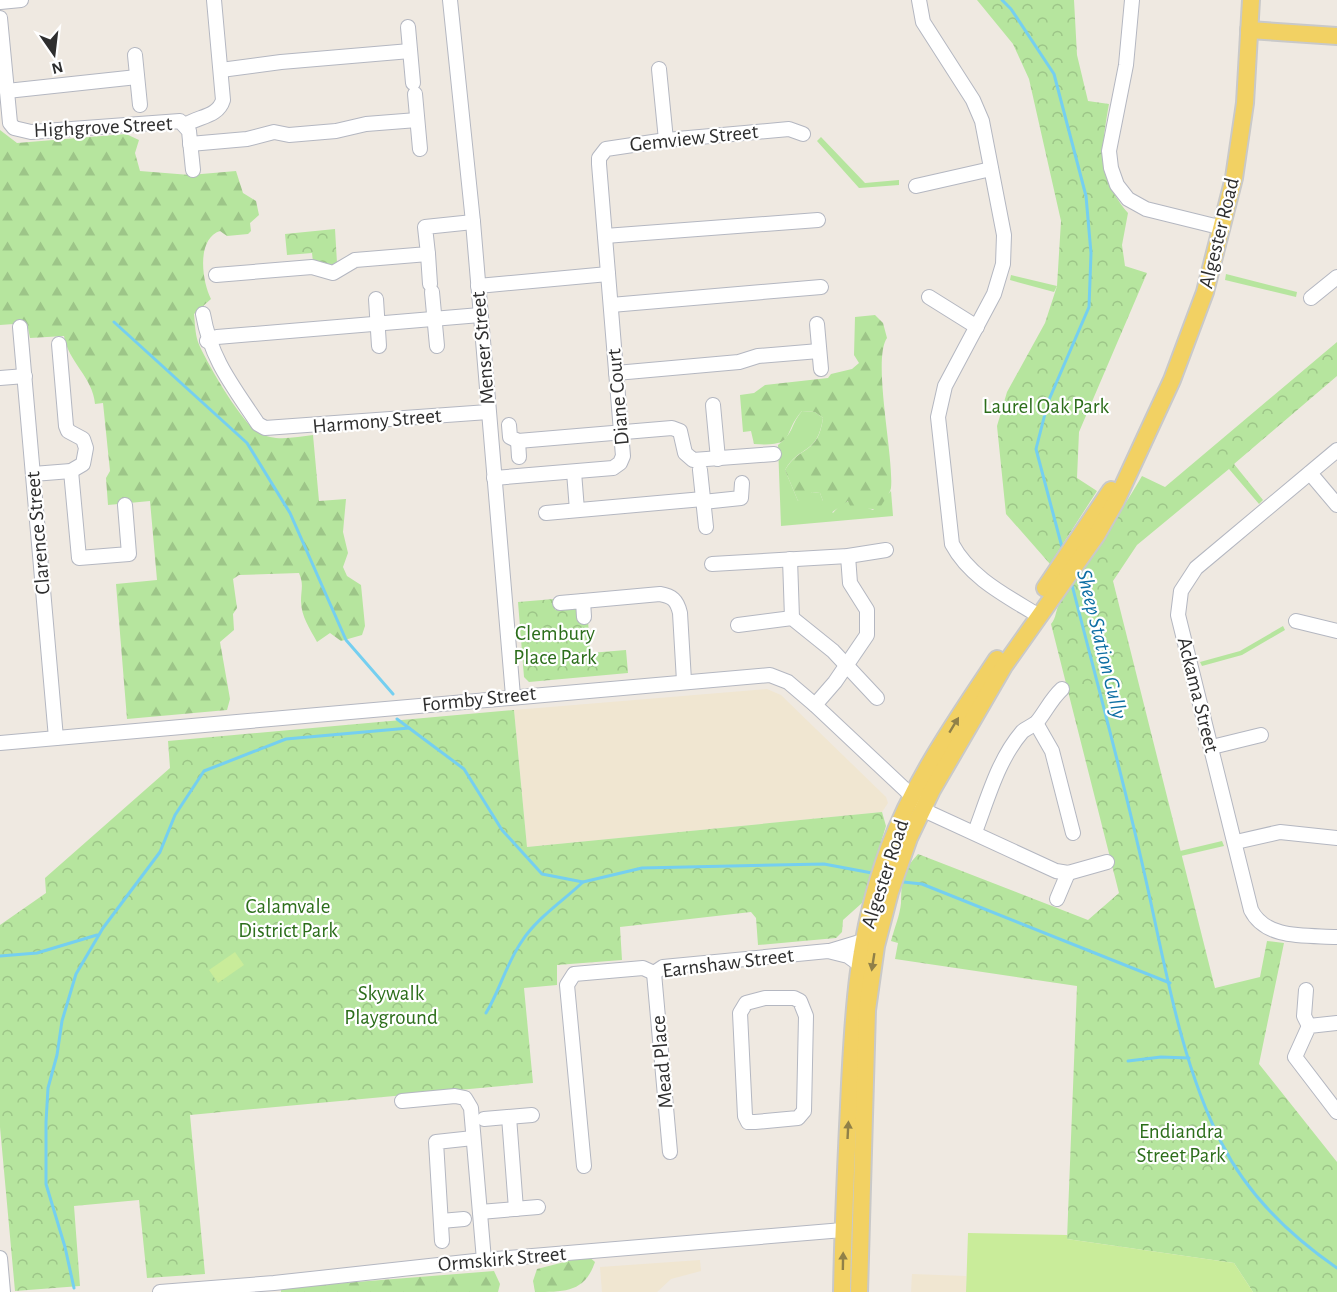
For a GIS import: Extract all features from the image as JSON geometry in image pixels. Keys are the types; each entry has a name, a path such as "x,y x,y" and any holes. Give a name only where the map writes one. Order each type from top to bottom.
{"main road":[{"name":"Algester Road","path":"842,1292 852,1012 869,913 889,848 918,802 955,722 1079,548 1137,452 1188,340 1223,228 1241,131 1251,0"},
{"path":"1249,30 1337,36"},
{"name":"Algester Road","path":"859,1292 867,1010 876,946 918,802"}],"street":[{"path":"0,2 21,0"},
{"path":"185,125 199,117 213,114 221,108 223,100 214,0"},
{"name":"Menser Street","path":"450,0 473,222 513,696"},
{"path":"919,0 923,22 977,110 1004,235 1003,264 994,294 945,386 938,417 952,544 961,561 974,573 1034,613"},
{"path":"1132,0 1126,65 1110,151 1114,177 1128,198 1146,209 1223,228"},
{"name":"Highgrove Street","path":"0,18 10,123 22,132 172,120 185,125 193,170"},
{"path":"408,27 420,149"},
{"path":"221,70 281,62 410,51"},
{"path":"135,55 140,105"},
{"path":"659,69 666,140"},
{"path":"7,91 137,77"},
{"path":"190,144 247,139 259,134 274,132 289,135 336,131 366,124 417,120"},
{"name":"Gemview Street","path":"608,274 598,158 606,149 666,140 789,129 803,134"},
{"path":"916,186 991,169"},
{"path":"605,236 818,220"},
{"path":"437,346 425,227 473,222"},
{"path":"216,275 312,267 333,273 355,260 428,254"},
{"path":"478,286 608,274"},
{"name":"Diane Court","path":"494,478 613,468 620,463 623,456 608,274"},
{"path":"1311,298 1337,277"},
{"path":"610,305 821,287"},
{"path":"930,297 977,327"},
{"path":"376,298 380,346"},
{"path":"203,314 207,341 217,337 480,315"},
{"path":"817,324 821,369"},
{"name":"Clarence Street","path":"20,327 56,738"},
{"name":"Harmony Street","path":"207,341 231,384 258,424 265,428 274,430 488,412"},
{"path":"33,474 71,471 83,464 86,448 83,439 68,431 66,426 59,344"},
{"path":"616,373 739,362 758,356 819,351"},
{"path":"0,378 25,376"},
{"path":"713,405 718,459"},
{"path":"509,425 510,437 518,441 672,429 683,436 688,458 718,459 774,454"},
{"path":"518,441 519,457"},
{"name":"Ackama Street","path":"1337,450 1196,568 1181,591 1178,615 1251,910 1257,922 1270,931 1337,937"},
{"path":"700,470 706,527"},
{"path":"71,471 79,558 129,554 125,505"},
{"path":"574,472 578,510"},
{"path":"1310,473 1337,505"},
{"path":"546,513 741,498 742,483"},
{"path":"712,564 848,556 886,550"},
{"path":"815,705 867,635 867,610 850,583 848,556"},
{"path":"790,559 792,618"},
{"path":"560,603 660,594 670,596 678,603 680,613 684,681"},
{"path":"583,601 584,617"},
{"path":"738,625 792,618 832,651 877,698"},
{"path":"1296,621 1337,631"},
{"name":"Formby Street","path":"0,742 770,675 788,682 815,705 934,816 975,832 1035,862 1068,873"},
{"path":"975,832 997,773 1009,750 1023,730 1036,723 1048,703 1062,689"},
{"path":"1036,723 1052,751 1073,833"},
{"path":"1212,747 1261,735"},
{"path":"1236,842 1280,832 1337,838"},
{"path":"1057,899 1068,873 1107,862"},
{"path":"828,951 863,941"},
{"name":"Earnshaw Street","path":"584,1166 567,985 569,978 579,973 643,968 654,973 663,967 828,951 848,957 859,964"},
{"name":"Mead Place","path":"654,973 670,1152"},
{"path":"1306,990 1304,1016 1309,1026"},
{"path":"794,998 803,1008 806,1016 804,1111 798,1118 748,1122 745,1116 740,1013 746,1003 754,999 794,998"},
{"path":"1309,1026 1337,1023"},
{"path":"1309,1026 1295,1057 1337,1112"},
{"path":"402,1101 455,1096 465,1098 471,1108 484,1260"},
{"path":"484,1119 532,1115"},
{"path":"509,1117 516,1209"},
{"path":"860,1256 853,1237 843,1230 855,1216 855,1180 864,1133"},
{"path":"442,1241 436,1142 473,1138"},
{"path":"480,1212 538,1207"},
{"path":"441,1221 464,1219"},
{"name":"Ormskirk Street","path":"160,1292 275,1288 484,1260 843,1230"},
{"path":"0,1258 3,1292"}],"shaded area":[{"path":"767,689 781,695 886,797 888,803 882,812 527,847 514,710"},
{"path":"700,1260 701,1271 671,1279 657,1292 602,1292 600,1267"},
{"path":"912,1274 966,1276 966,1292 911,1292"}],"green space":[{"name":"Laurel Oak Park","path":"977,0 1074,0 1077,55 1088,101 1109,104 1104,135 1104,162 1111,187 1128,213 1122,245 1125,266 1147,273 1079,432 1077,478 1097,491 1050,564 1006,514 997,426 1007,392 1045,323 1057,286 1061,221 1029,79 1013,44"},
{"path":"0,130 17,143 126,134 139,140 135,153 140,171 190,175 236,171 243,193 256,201 259,215 250,223 251,231 248,234 227,236 220,231 212,235 207,242 203,261 205,282 211,299 194,314 197,339 225,391 243,418 259,433 265,436 286,438 313,435 319,501 346,499 343,532 348,553 343,567 347,576 361,585 365,626 362,635 341,641 330,633 317,642 303,612 302,584 299,573 239,575 233,579 237,608 233,614 234,630 220,642 230,699 227,710 127,719 116,584 157,580 150,501 108,505 106,478 110,471 103,403 95,404 90,386 70,354 64,336 30,338 27,323 0,325"},
{"path":"821,137 865,183 899,180 899,185 859,188 817,141"},
{"path":"335,229 337,263 332,266 313,262 312,253 287,255 285,234"},
{"path":"1226,274 1297,292 1296,297 1225,280"},
{"path":"1011,275 1057,286 1054,292 1010,280"},
{"path":"875,315 883,323 887,338 883,349 882,387 891,488 880,508 851,508 848,501 825,517 820,510 823,501 820,493 812,492 806,499 798,501 785,470 813,444 821,430 823,418 815,412 802,411 783,441 754,444 751,431 743,432 740,395 754,393 765,385 828,378 831,374 852,369 859,363 854,355 855,317"},
{"name":"Endiandra Street Park","path":"1337,342 1337,376 1234,464 1263,500 1259,504 1229,469 1137,545 1113,581 1215,988 1260,977 1267,941 1284,943 1259,1064 1337,1162 1337,1292 1253,1292 1234,1263 1067,1239 1077,986 895,959 898,943 891,941 900,908 903,877 908,866 918,854 1088,920 1119,893 1051,624 1057,608 1142,476 1165,487"},
{"path":"802,411 815,412 823,418 817,438 796,456 785,470 798,501 812,492 820,493 823,501 833,513 841,504 849,501 873,510 891,491 893,516 781,526 778,445 790,432"},
{"name":"Clembury Place Park","path":"554,599 555,610 578,608 588,620 590,653 626,650 628,673 529,682 524,677 518,602"},
{"path":"1283,626 1285,630 1242,655 1202,666 1200,662 1240,651"},
{"name":"Calamvale District Park","path":"514,710 527,847 882,812 886,826 862,903 843,920 842,932 836,938 758,945 756,918 751,912 620,927 622,960 557,965 557,985 524,988 533,1083 190,1115 205,1274 147,1278 139,1200 74,1206 80,1286 15,1291 0,1127 0,925 46,893 45,878 170,768 168,741"},
{"path":"1222,841 1224,846 1181,856 1180,851"},
{"path":"235,952 244,965 218,983 209,970"},
{"path":"968,1233 1067,1235 1067,1239 1234,1263 1253,1292 966,1292"},
{"path":"588,1256 595,1262 591,1272 580,1285 556,1292 535,1292 533,1281 537,1269"},
{"path":"494,1271 500,1284 498,1292 281,1292 281,1288"}],"waterway":[{"name":"Sheep Station Gully","path":"1002,0 1011,9 1054,74 1086,196 1091,253 1089,307 1048,402 1036,449 1063,551"},
{"path":"114,322 247,443 290,513 346,640 393,694"},
{"name":"Sheep Station Gully","path":"1071,581 1128,802 1175,1012 1207,1111 1231,1161 1256,1196 1302,1242 1337,1268"},
{"path":"397,719 464,769 502,830 542,874 583,882 642,868 824,864 872,873"},
{"path":"74,1288 65,1247 46,1184 48,1088 57,1055 62,1021 76,974 103,928 160,852 175,815 204,771 286,739 409,728"},
{"path":"486,1013 516,950 528,933 583,882"},
{"path":"903,882 922,884 1170,983"},
{"path":"0,956 37,953 97,935"},
{"path":"1128,1061 1161,1057 1189,1058"}],"park label":[{"name":"Skywalk Playground","path":"391,1005"}]}
